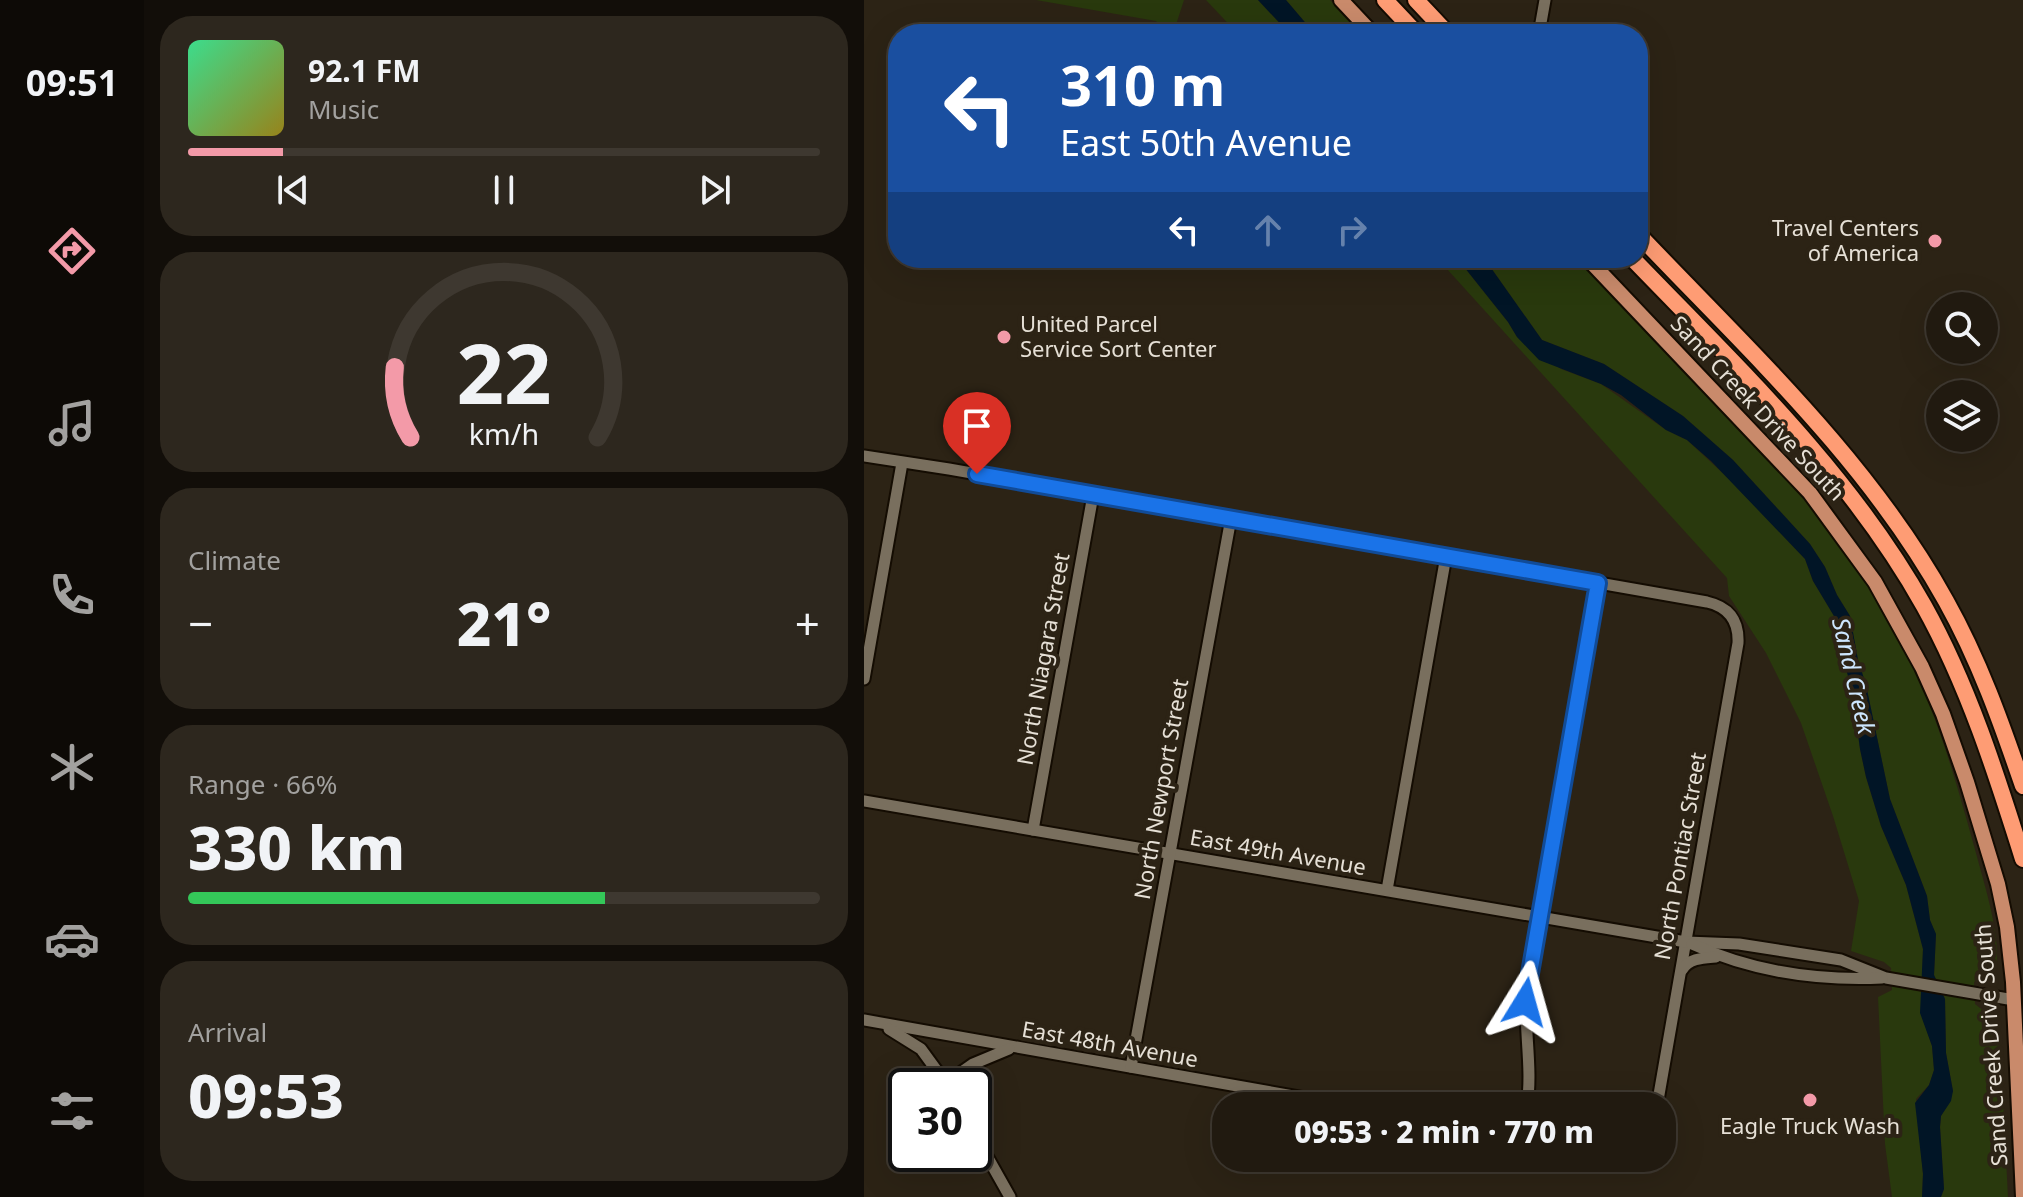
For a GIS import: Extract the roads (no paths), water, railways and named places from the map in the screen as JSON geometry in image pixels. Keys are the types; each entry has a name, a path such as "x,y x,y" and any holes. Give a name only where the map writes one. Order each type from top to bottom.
{"highway":[{"path":"1385,0 1408,24"},
{"path":"1416,0 1439,24"},
{"path":"1648,244 1799,402 1866,480 1931,575 1955,618 1989,691 2023,786"},
{"path":"1641,268 1822,459 1885,543 1924,607 1963,685 2023,859"},
{"path":"1989,691 2013,730 2023,757"}],"main road":[{"path":"1341,0 1364,24"},
{"name":"Sand Creek Drive South","path":"1597,268 1802,484 1850,545 1894,613 1937,700 1970,794 2004,914 2014,1000 2023,1197"}],"street":[{"path":"1541,24 1545,0"},
{"path":"864,456 1598,583 1525,1002 1529,1092"},
{"path":"864,679 902,463"},
{"name":"North Niagara Street","path":"1033,830 1093,495"},
{"name":"North Newport Street","path":"1131,1067 1231,518"},
{"path":"1387,890 1446,556"},
{"name":"North Pontiac Street","path":"1598,583 1707,602 1724,608 1738,631 1659,1092"},
{"name":"East 49th Avenue","path":"864,801 1686,942 1749,945 1841,960 1886,978"},
{"name":"East 49th Avenue","path":"1686,942 1747,966 1840,980 1886,978 2014,1000"},
{"path":"1680,974 1694,960 1720,957"},
{"name":"East 48th Avenue","path":"864,1020 1271,1092"},
{"path":"878,1023 921,1049 935,1068"},
{"path":"968,1068 1012,1047"},
{"path":"992,1165 1010,1197"}],"water":[{"path":"1258,0 1286,0 1306,24 1281,24"},
{"name":"Sand Creek","path":"1465,268 1491,268 1542,340 1604,364 1683,416 1733,460 1810,544 1850,616 1890,799 1927,896 1930,920 1936,934 1934,975 1945,999 1946,1053 1953,1091 1951,1101 1941,1116 1944,1189 1941,1197 1922,1197 1923,1174 1915,1103 1929,1085 1934,1070 1932,1046 1920,1013 1923,949 1906,885 1881,826 1866,777 1852,689 1834,616 1813,581 1805,559 1711,461 1687,440 1666,430 1621,395 1539,360 1517,337"}],"place":[{"name":"Travel Centers of America","path":"1935,241"},
{"name":"United Parcel Service Sort Center","path":"1004,337"},
{"name":"Eagle Truck Wash","path":"1810,1100"}]}
